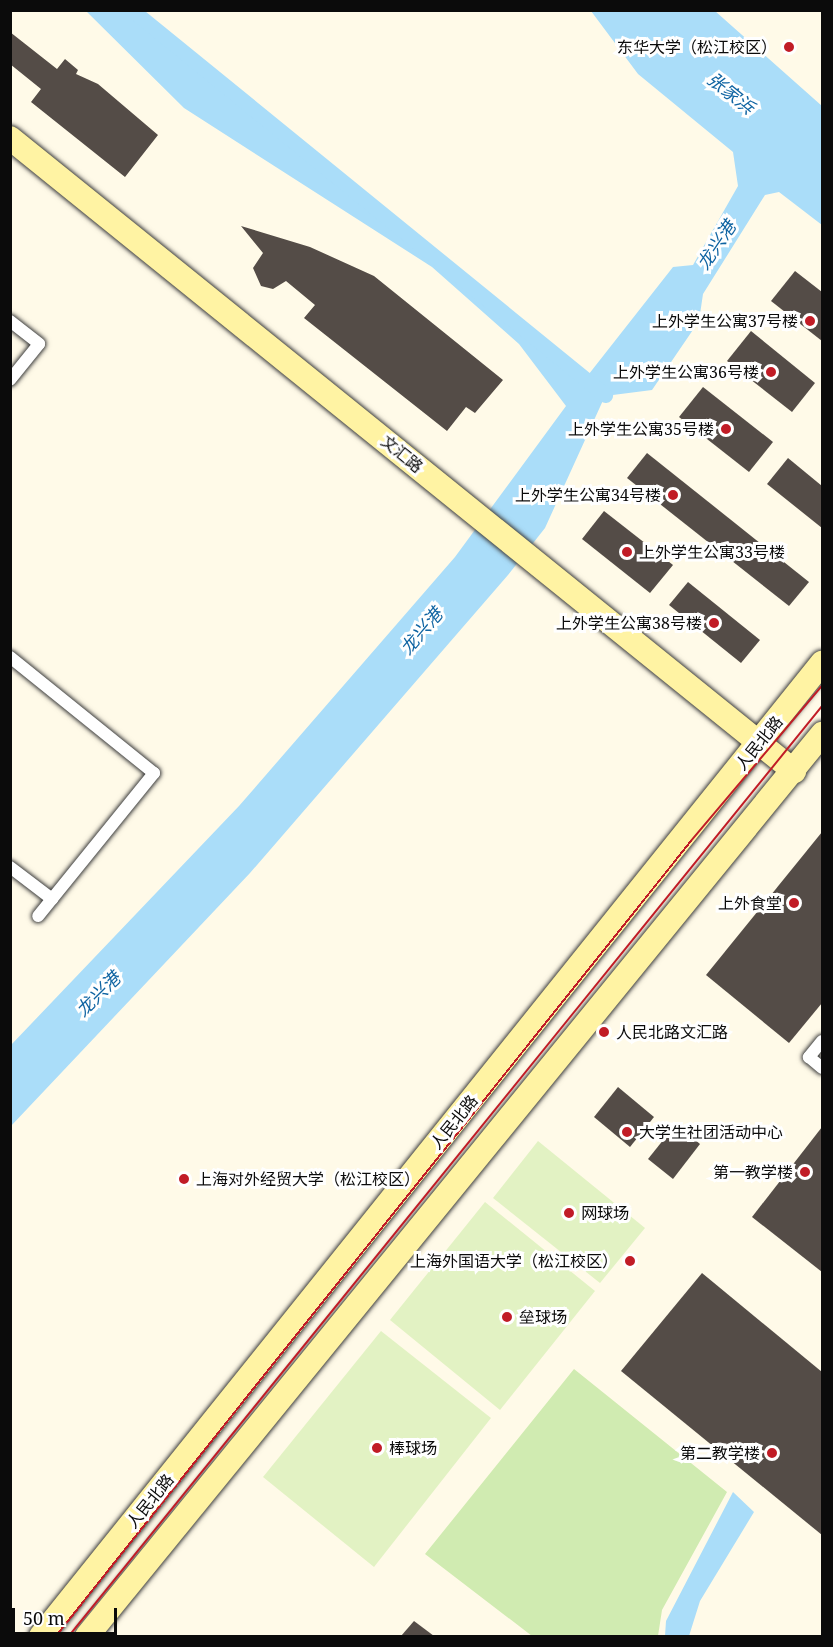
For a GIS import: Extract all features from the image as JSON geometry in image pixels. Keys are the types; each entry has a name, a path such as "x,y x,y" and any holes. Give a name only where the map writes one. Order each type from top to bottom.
{"main road":[{"name":"文汇路","path":"10,138 794,771"},
{"name":"人民北路","path":"42,1636 822,663"},
{"path":"87,1636 822,734"}],"street":[{"path":"10,321 39,344 10,380"},
{"path":"10,657 154,773 38,916"},
{"path":"10,867 52,899"},
{"path":"822,1041 809,1057 822,1068"}],"green space":[{"name":"网球场","path":"538,1141 645,1228 600,1283 493,1198"},
{"name":"垒球场","path":"485,1202 595,1291 500,1410 390,1320"},
{"name":"棒球场","path":"381,1331 491,1418 374,1567 263,1477"},
{"path":"574,1369 727,1492 662,1610 658,1636 532,1636 425,1554"}],"water":[{"path":"86,11 126,11 585,379 673,267 693,265 738,186 733,152 638,74 591,11 715,11 822,106 822,225 779,192 765,195 703,294 699,321 652,390 605,396 545,528 508,575 250,873 11,1126 11,1045 239,806 455,557 566,406 519,344 432,267 184,108"},
{"path":"733,1492 754,1512 700,1601 689,1636 665,1636 666,1621"}],"building":[{"path":"10,32 57,69 65,59 78,70 76,74 98,84 158,135 125,177 31,102 41,89 10,64"},
{"path":"241,226 310,247 374,276 503,380 475,413 466,407 447,431 304,318 315,305 286,281 273,289 261,286 253,268 263,253"},
{"name":"上外学生公寓37号楼","path":"795,271 822,292 822,341 771,301"},
{"name":"上外学生公寓36号楼","path":"751,331 815,383 792,412 727,361"},
{"name":"上外学生公寓35号楼","path":"703,387 773,442 749,472 679,417"},
{"path":"647,453 809,582 789,606 627,478"},
{"path":"788,458 822,486 822,528 767,484"},
{"name":"上外学生公寓33号楼","path":"604,511 673,565 650,593 582,539"},
{"name":"上外学生公寓38号楼","path":"688,582 760,640 741,663 669,605"},
{"name":"上外食堂","path":"822,832 822,1003 789,1043 706,975"},
{"name":"大学生社团活动中心","path":"618,1087 654,1117 630,1147 594,1117"},
{"path":"676,1124 700,1144 673,1179 648,1159"},
{"name":"第一教学楼","path":"822,1127 822,1272 752,1217"},
{"name":"第二教学楼","path":"702,1273 822,1372 822,1535 621,1371"},
{"path":"414,1621 434,1636 401,1636"}],"waterway":[{"path":"132,10 605,395"}],"tram line":[{"path":"56,1636 691,841 822,686"},
{"path":"69,1636 822,706"}],"place":[{"name":"东华大学（松江校区）","path":"789,47"},
{"name":"上外学生公寓37号楼","path":"810,321"},
{"name":"上外学生公寓36号楼","path":"771,372"},
{"name":"上外学生公寓35号楼","path":"726,429"},
{"name":"上外学生公寓34号楼","path":"673,495"},
{"name":"上外学生公寓33号楼","path":"627,552"},
{"name":"上外学生公寓38号楼","path":"714,623"},
{"name":"上外食堂","path":"794,903"},
{"name":"人民北路文汇路","path":"604,1032"},
{"name":"大学生社团活动中心","path":"627,1132"},
{"name":"第一教学楼","path":"805,1172"},
{"name":"上海对外经贸大学（松江校区）","path":"184,1179"},
{"name":"网球场","path":"569,1213"},
{"name":"上海外国语大学（松江校区）","path":"630,1261"},
{"name":"垒球场","path":"507,1317"},
{"name":"棒球场","path":"377,1448"},
{"name":"第二教学楼","path":"772,1453"}],"water label":[{"name":"张家浜","path":"731,93"},
{"name":"龙兴港","path":"716,245"},
{"name":"龙兴港","path":"421,631"},
{"name":"龙兴港","path":"98,994"}]}
